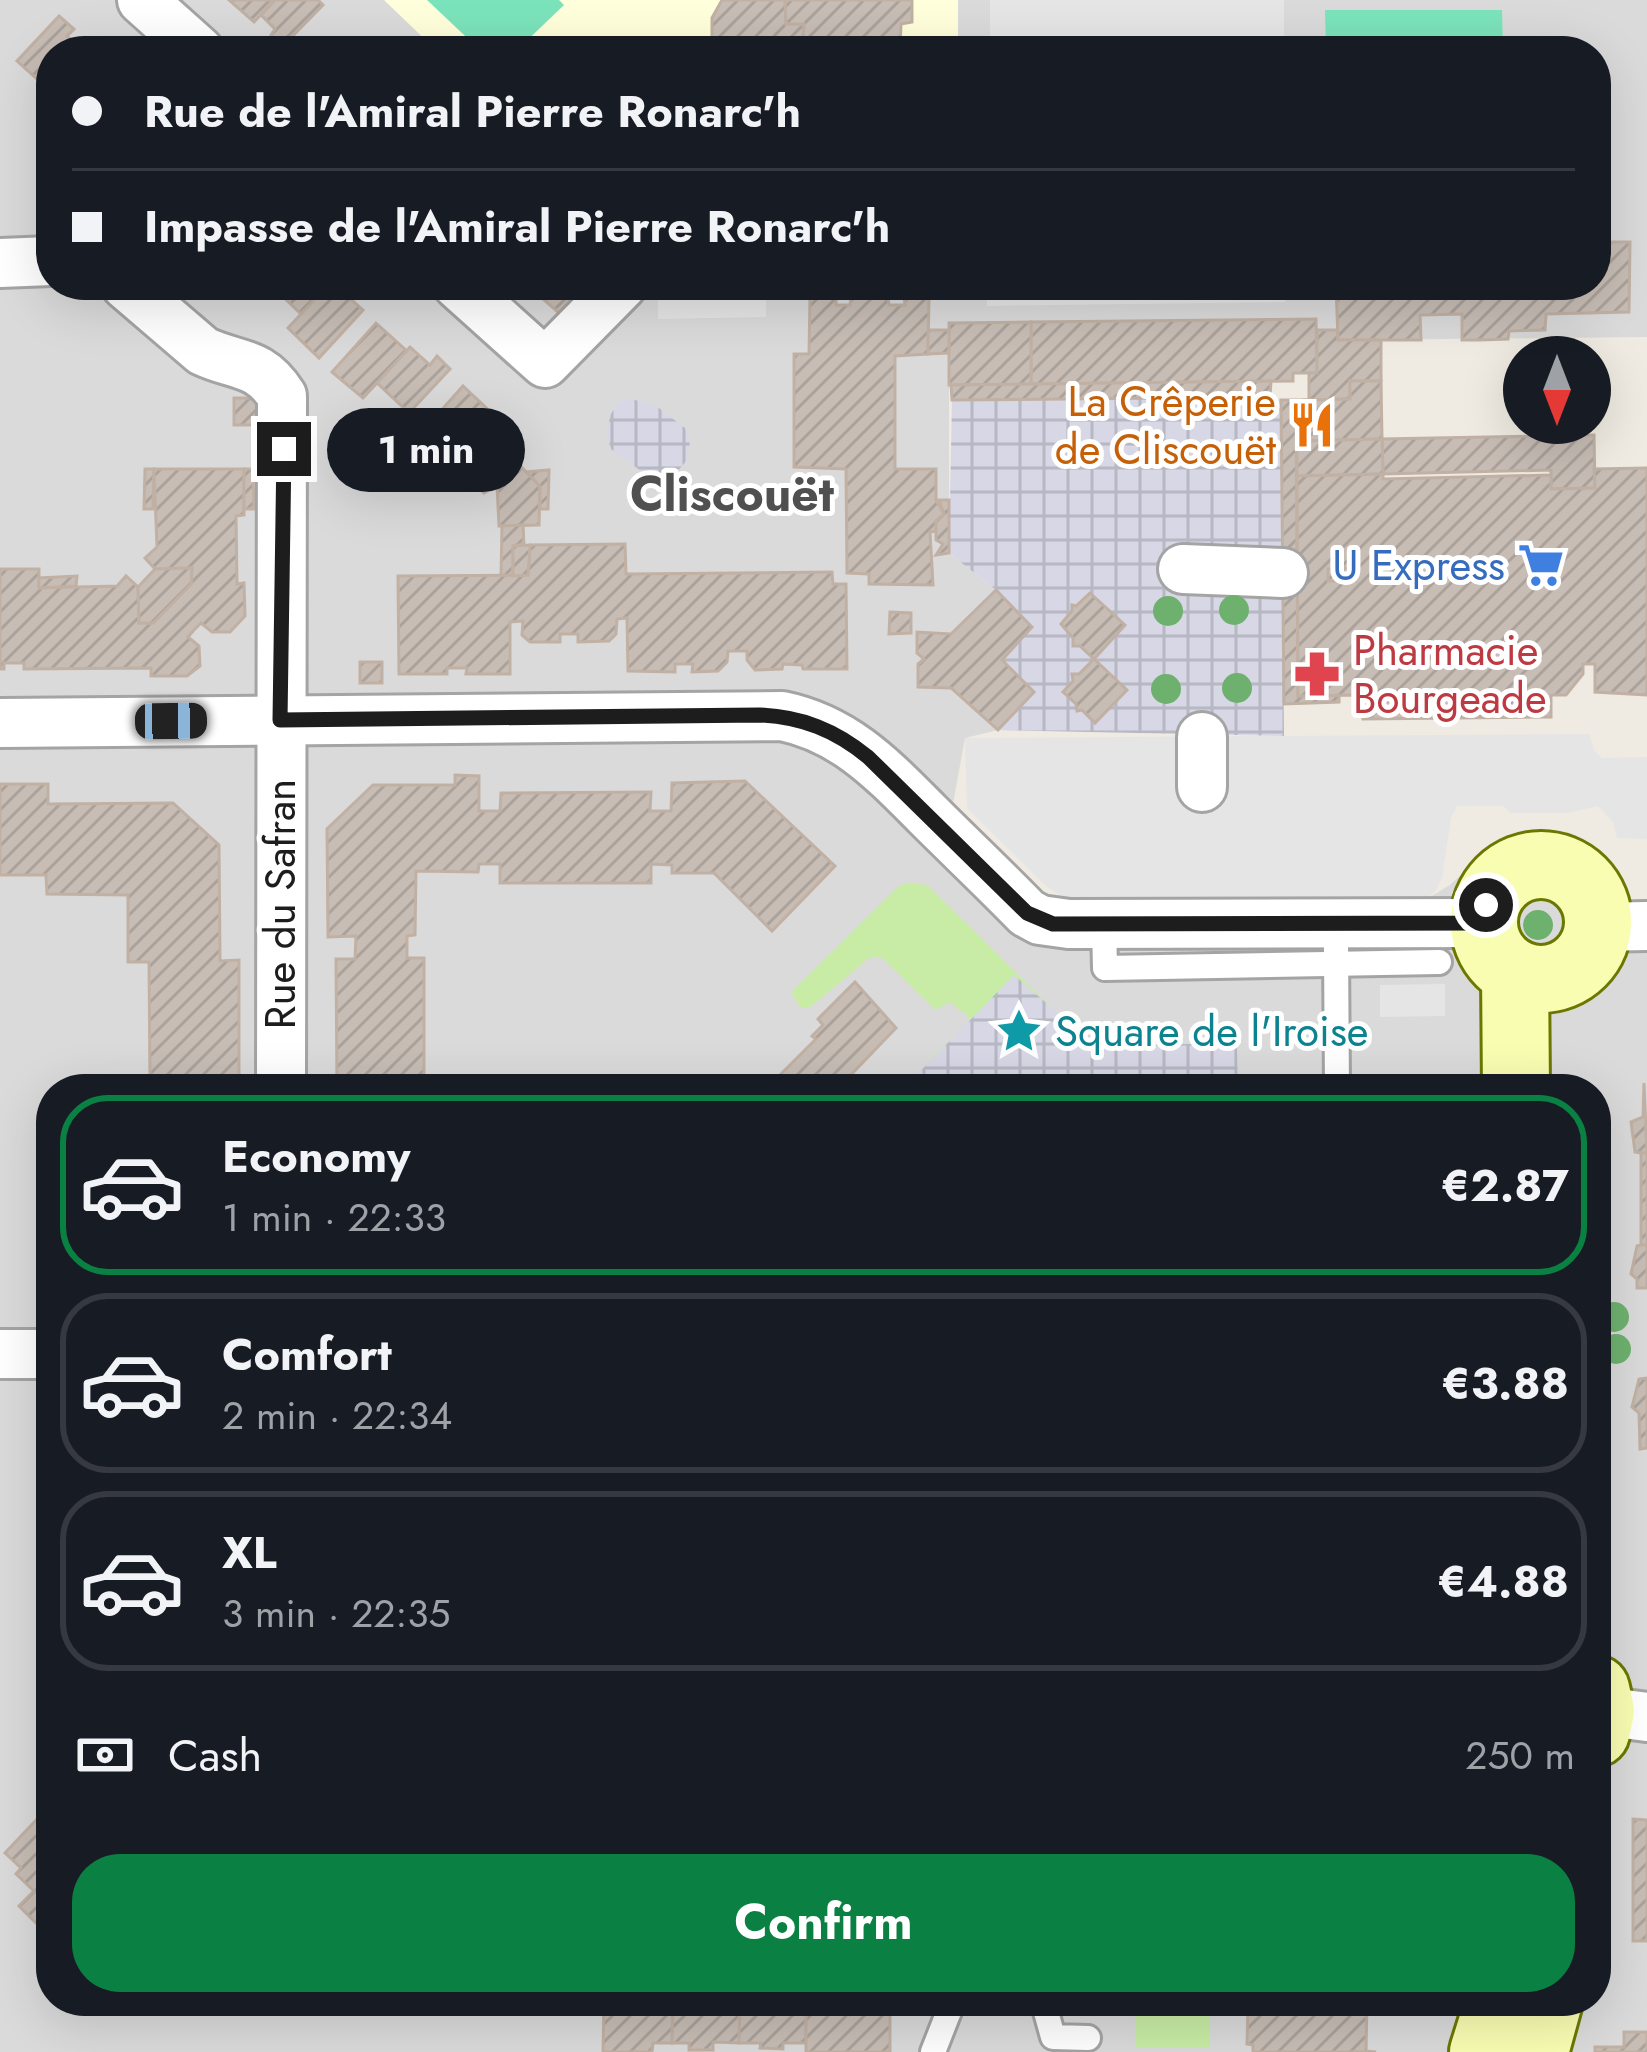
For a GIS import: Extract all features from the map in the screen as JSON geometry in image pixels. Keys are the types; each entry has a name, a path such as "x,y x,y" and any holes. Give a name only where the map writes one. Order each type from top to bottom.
{"street":[{"path":"142,0 182,36"},
{"path":"0,262 36,262"},
{"name":"Rue du Safran","path":"143,300 203,351 248,363 282,396 281,1074"},
{"path":"475,300 545,363 607,300"},
{"path":"1183,569 1283,573"},
{"path":"0,723 760,715 806,721 849,741 886,772 1027,913 1104,946 1336,943 1541,948"},
{"path":"1202,737 1202,788"},
{"path":"1519,1074 1541,948"},
{"path":"1541,948 1557,1074"},
{"path":"0,1354 36,1354"},
{"path":"1483,2052 1494,2016"},
{"path":"1535,2052 1545,2016"}],"lane":[{"path":"1336,943 1337,1074"},
{"path":"933,2052 947,2016"},
{"path":"1047,2016 1053,2037 1088,2038"}],"shaded area":[{"path":"0,0 1647,0 1647,337 1338,340 1337,330 1317,330 1315,319 949,324 949,553 996,590 1032,627 1034,692 998,730 965,738 952,809 1046,898 1420,903 1450,885 1492,845 1572,841 1628,905 1647,905 1647,2052 0,2052"},
{"path":"384,0 958,0 958,36 421,36"},
{"path":"990,0 1284,0 1284,36 990,36"},
{"path":"658,300 766,300 766,317 658,319"},
{"path":"987,300 1285,300 1285,302 987,306"},
{"path":"627,398 655,405 685,428 690,442 687,460 677,472 661,480 649,477 611,449 606,432 611,414"},
{"path":"952,400 1281,400 1284,736 998,730 1034,693 1002,660 1032,627 996,590 949,553"},
{"path":"1589,734 1602,758 1647,757 1647,839 1617,838 1613,822 1598,806 1568,813 1511,813 1503,806 1457,806 1442,878 1435,892 1420,903 1065,899 967,808 965,738"},
{"name":"Square de l'Iroise","path":"1014,975 1096,1046 1237,1043 1238,1074 918,1074"},
{"path":"1445,984 1445,1016 1380,1017 1380,985"}],"green space":[{"path":"427,0 559,0 564,5 532,36 465,36"},
{"path":"1325,10 1502,10 1503,36 1326,36"},
{"path":"900,885 927,885 1051,1007 928,1063 971,1019 950,1002 936,1010 881,957 869,958 809,1008 800,1007 791,992"},
{"path":"1135,2016 1210,2016 1210,2048 1135,2048"}],"building":[{"path":"229,0 275,0 254,22"},
{"path":"275,0 318,0 323,5 293,36 272,36 275,29 261,15"},
{"path":"722,0 785,0 786,24 804,24 803,36 712,36 712,18"},
{"path":"785,0 912,0 912,22 901,24 901,36 803,36 804,24 786,24"},
{"path":"59,16 74,29 67,36 40,36"},
{"path":"36,41 36,78 17,61"},
{"path":"1611,242 1630,242 1629,312 1546,314 1545,330 1509,331 1503,339 1480,340 1462,340 1462,314 1420,315 1421,340 1338,340 1337,300 1611,300"},
{"path":"287,300 314,300 301,314"},
{"path":"314,300 352,300 363,310 319,358 288,328"},
{"path":"544,300 573,300 560,314"},
{"path":"810,300 850,305 851,300 888,300 889,305 905,305 904,300 929,300 928,354 895,356 895,469 936,469 936,500 944,514 936,521 936,531 930,532 933,585 869,584 869,574 847,573 846,469 794,467 794,354 809,354"},
{"path":"1316,319 1317,373 1293,373 1293,381 1031,384 1031,322"},
{"path":"1031,322 1031,384 949,385 949,323"},
{"path":"376,323 407,351 363,398 332,372"},
{"path":"928,330 949,330 949,353 928,354"},
{"path":"1317,330 1337,330 1338,340 1381,340 1381,381 1350,381 1350,399 1309,400 1309,373 1317,373"},
{"path":"410,347 430,365 437,356 450,369 409,413 377,383"},
{"path":"1271,381 1270,397 952,400 951,385"},
{"path":"1350,381 1381,381 1382,439 1297,441 1296,407 1304,407 1304,400 1350,399"},
{"path":"463,386 497,418 493,423 508,438 483,465 466,449 462,453 430,423"},
{"path":"234,398 261,398 261,425 234,425"},
{"path":"1281,400 1304,400 1304,407 1296,407 1298,696 1339,695 1339,702 1284,704"},
{"path":"1503,437 1503,444 1594,444 1595,488 1551,489 1551,470 1383,474 1382,439"},
{"path":"1382,439 1383,474 1297,476 1297,441"},
{"path":"501,446 540,486 539,525 499,526 497,485 484,493 470,479"},
{"path":"1647,468 1647,695 1595,692 1595,664 1583,664 1583,674 1566,695 1551,695 1551,717 1363,719 1361,695 1298,696 1297,476 1551,475 1551,489 1595,488 1594,469"},
{"path":"145,469 154,469 153,509 144,509"},
{"path":"154,469 244,469 244,515 236,516 237,584 244,583 245,616 230,632 212,632 201,623 194,630 188,637 199,646 200,666 187,676 151,676 151,668 24,669 24,663 4,663 0,669 0,569 39,569 39,588 117,586 126,576 138,587 139,623 153,623 191,584 192,568 155,569 145,558 157,547"},
{"path":"244,469 253,469 254,509 244,509"},
{"path":"549,470 548,509 540,509 540,486 526,472"},
{"path":"939,500 949,500 949,553 936,555 943,544 936,540 936,521 944,514"},
{"path":"523,525 524,544 513,546 513,576 501,576 502,526"},
{"path":"625,544 626,574 832,572 833,584 846,584 847,669 783,664 782,669 755,670 747,651 728,651 727,662 718,671 692,672 693,664 675,664 675,672 628,671 627,618 617,619 616,634 609,641 578,642 578,634 560,634 560,642 530,642 522,635 523,621 510,622 510,674 466,674 467,668 447,668 447,674 399,674 398,576 528,575 530,545"},
{"path":"530,545 528,575 513,576 513,546"},
{"path":"192,568 191,584 153,623 139,623 138,587 155,569"},
{"path":"1356,568 1356,581 1328,581 1328,569"},
{"path":"77,576 76,586 39,588 39,578"},
{"path":"996,590 1032,627 1002,660 1034,692 998,730 951,688 918,687 918,664 924,659 917,653 917,632 951,634"},
{"path":"1090,593 1125,625 1094,659 1080,646 1073,646 1073,638 1061,624 1072,605"},
{"path":"890,612 911,613 911,633 889,634"},
{"path":"1094,659 1127,690 1095,723 1082,710 1077,711 1063,692 1073,681 1072,674 1079,674"},
{"path":"360,662 382,662 382,683 360,683"},
{"path":"455,775 479,776 479,811 500,811 501,793 651,792 650,811 671,811 672,783 745,781 835,866 772,931 714,873 672,873 672,865 651,864 651,883 500,883 500,864 479,864 478,872 416,871 415,935 407,936 407,958 424,958 424,1074 337,1074 336,959 355,959 356,936 328,937 327,829 373,785 455,785"},
{"path":"0,784 48,784 48,804 173,803 219,845 220,961 239,960 239,1074 150,1074 149,962 128,962 128,895 47,894 46,875 0,875"},
{"path":"855,982 896,1028 852,1074 781,1074 816,1039 812,1036 823,1025 818,1019"},
{"path":"1644,1083 1647,1153 1641,1153 1635,1152 1631,1122 1643,1117"},
{"path":"1641,1153 1647,1153 1647,1245 1641,1245"},
{"path":"1647,1245 1647,1288 1637,1288 1631,1274 1637,1246"},
{"path":"1647,1378 1647,1448 1640,1449 1639,1413 1632,1407 1639,1379"},
{"path":"1633,1819 1647,1820 1647,1941 1633,1941"},
{"path":"36,1820 36,1923 19,1906 34,1891 16,1874 21,1868 5,1853"},
{"path":"604,2016 673,2016 672,2043 653,2043 652,2052 603,2052"},
{"path":"673,2016 740,2016 739,2043 713,2042 713,2050 689,2050 689,2043 672,2043"},
{"path":"740,2016 806,2016 806,2043 783,2043 783,2049 739,2043"},
{"path":"806,2016 890,2016 890,2052 806,2052"},
{"path":"1248,2016 1367,2016 1366,2051 1376,2052 1253,2052 1253,2045 1247,2044"},
{"path":"1624,2032 1647,2032 1647,2052 1595,2052 1595,2047 1624,2047"}],"place":[{"name":"La Crêperie de Cliscouët","path":"1312,425"},
{"name":"U Express","path":"1541,565"},
{"name":"Pharmacie Bourgeade","path":"1317,674"},
{"name":"Square de l'Iroise","path":"1019,1031"}],"district":[{"name":"Cliscouët","path":"732,494"}],"route":[{"path":"284,449 280,720 760,715 806,721 849,741 1027,913 1053,924 1484,923 1486,905"}]}
